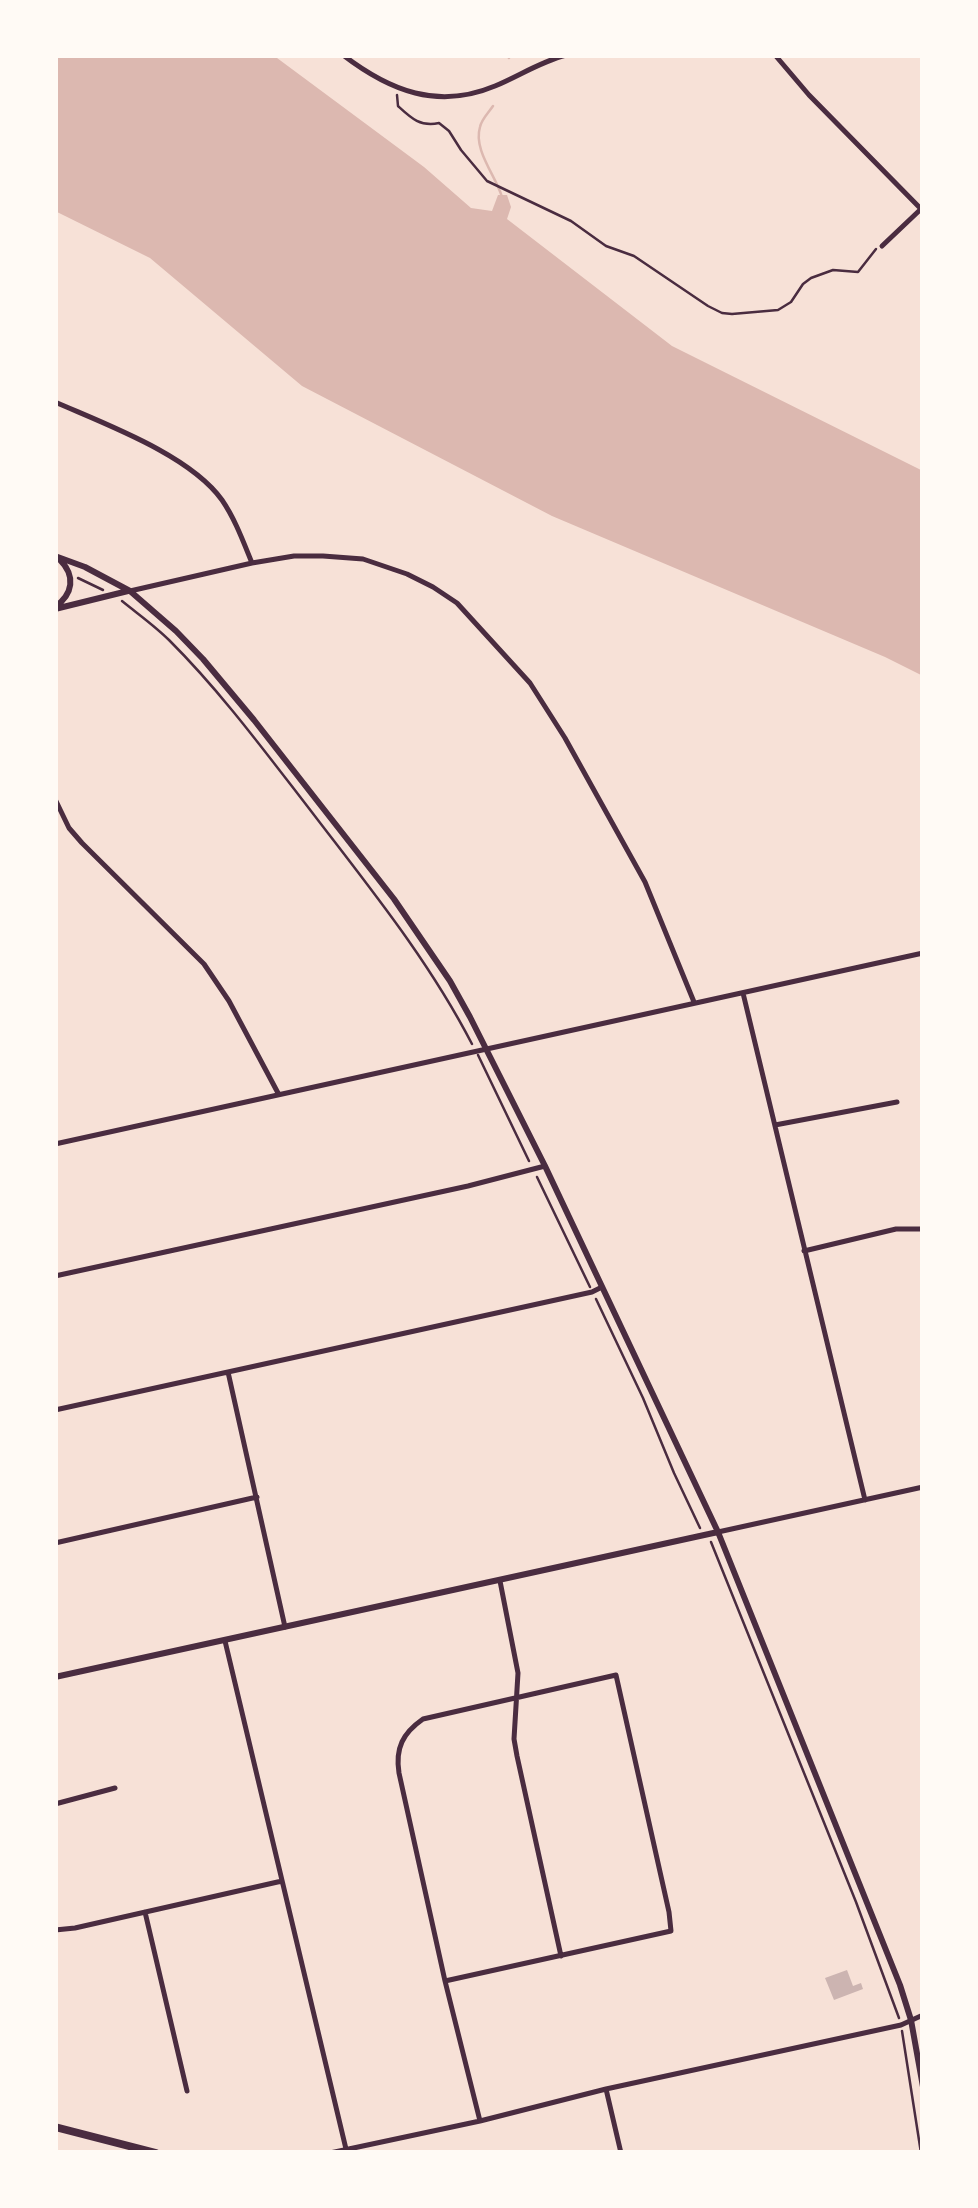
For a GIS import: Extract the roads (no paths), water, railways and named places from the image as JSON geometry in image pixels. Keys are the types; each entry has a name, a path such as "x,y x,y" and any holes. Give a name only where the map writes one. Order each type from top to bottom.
{"highway":[{"path":"55,2127 156,2153"}],"street":[{"path":"345,55 397,89 441,96 470,94 498,85 566,55"},
{"path":"775,55 809,96 922,210 882,246"},
{"path":"55,402 167,454 195,472 232,515 252,563"},
{"path":"55,556 130,591 211,668 363,859 440,964 544,1166 718,1532 890,1959 911,2020 923,2088"},
{"path":"55,556 68,570 71,584 68,595 55,608"},
{"path":"55,608 294,556 363,559 433,587 457,603 530,683 565,738 645,882 694,1002"},
{"path":"55,799 69,828 82,843 189,948 218,982 278,1093"},
{"path":"55,1144 923,953"},
{"path":"743,992 865,1500"},
{"path":"775,1125 897,1102"},
{"path":"55,1276 544,1166"},
{"path":"804,1250 896,1229 923,1229"},
{"path":"55,1410 602,1287"},
{"path":"228,1372 286,1627"},
{"path":"55,1677 923,1487"},
{"path":"55,1542 258,1497"},
{"path":"500,1581 517,1664 514,1738 561,1956"},
{"path":"225,1640 346,2149"},
{"path":"445,1981 671,1931 616,1675 423,1719 404,1736 398,1748 399,1773 445,1981 480,2121"},
{"path":"55,1804 116,1788"},
{"path":"55,1930 282,1881"},
{"path":"145,1912 187,2091"},
{"path":"330,2153 901,2025 923,2015"},
{"path":"606,2089 621,2153"}],"waterway":[{"path":"493,106 482,122 479,136 482,154 502,197"}]}
